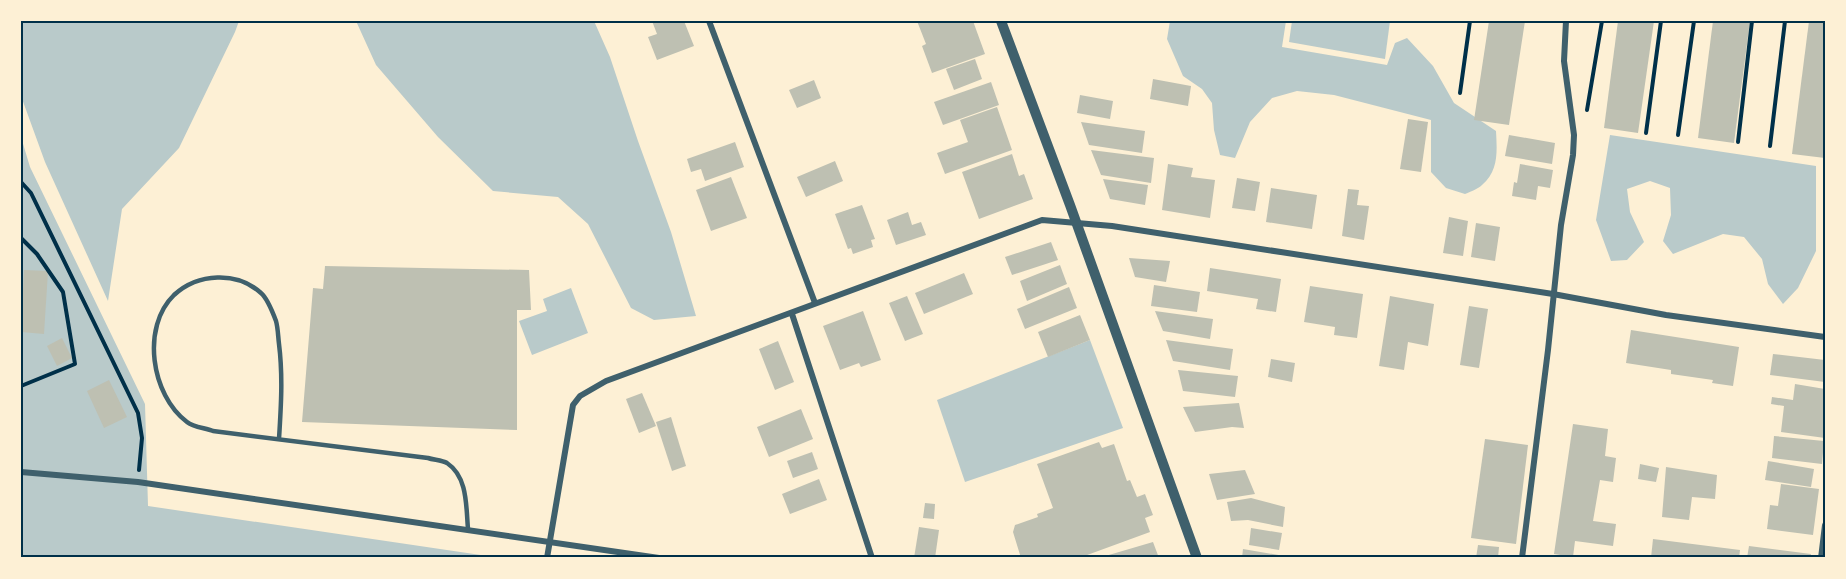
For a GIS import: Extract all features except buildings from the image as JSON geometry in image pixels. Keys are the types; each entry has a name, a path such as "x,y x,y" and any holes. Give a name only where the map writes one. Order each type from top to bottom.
{"street":[{"path":"709,21 816,303"},
{"path":"1002,21 1197,558"},
{"path":"1522,558 1561,225 1573,156 1574,135 1564,61 1566,21"},
{"path":"546,558 573,405 580,396 606,381 1042,220 1112,225 1553,294 1666,315 1825,338"},
{"path":"792,314 872,558"},
{"path":"21,472 138,482 659,558"},
{"path":"1821,558 1825,525"}],"lane":[{"path":"279,439 282,378 280,350 276,321 263,294 240,279 213,277 192,282 174,296 163,311 153,349 154,366 162,388 173,406 188,423 213,431 428,458 446,463 458,473 464,487 468,529"}],"path":[{"path":"1460,93 1470,21"},
{"path":"1587,110 1602,21"},
{"path":"1646,133 1662,21"},
{"path":"1678,135 1694,21"},
{"path":"1738,142 1752,21"},
{"path":"1770,146 1785,21"},
{"path":"21,182 32,193 138,413 142,438 138,482"},
{"path":"21,238 37,254 63,292 75,364 21,386"}],"shaded area":[{"path":"21,21 239,21 179,148 122,209 108,301 45,162 21,96"},
{"path":"356,21 594,21 610,57 671,232 696,316 654,320 631,308 588,224 558,197 493,191 438,137 376,65"},
{"path":"1170,21 1286,21 1282,47 1387,65 1395,43 1407,38 1433,66 1454,103 1496,131 1496,160 1492,173 1480,186 1465,194 1446,188 1431,172 1431,120 1334,95 1297,91 1272,98 1250,122 1235,158 1220,155 1214,130 1212,103 1202,89 1183,76 1167,39"},
{"path":"1292,21 1390,21 1385,59 1289,42"},
{"path":"1610,135 1816,166 1816,251 1798,288 1783,304 1768,284 1762,259 1744,237 1723,234 1673,254 1663,241 1671,215 1670,188 1650,181 1627,189 1630,212 1644,242 1627,260 1611,261 1596,220"},
{"path":"21,137 30,167 145,404 148,506 501,558 21,558"},
{"path":"571,288 588,333 532,355 519,321 547,311 543,299"},
{"path":"1090,340 1123,428 965,482 937,400"}]}
